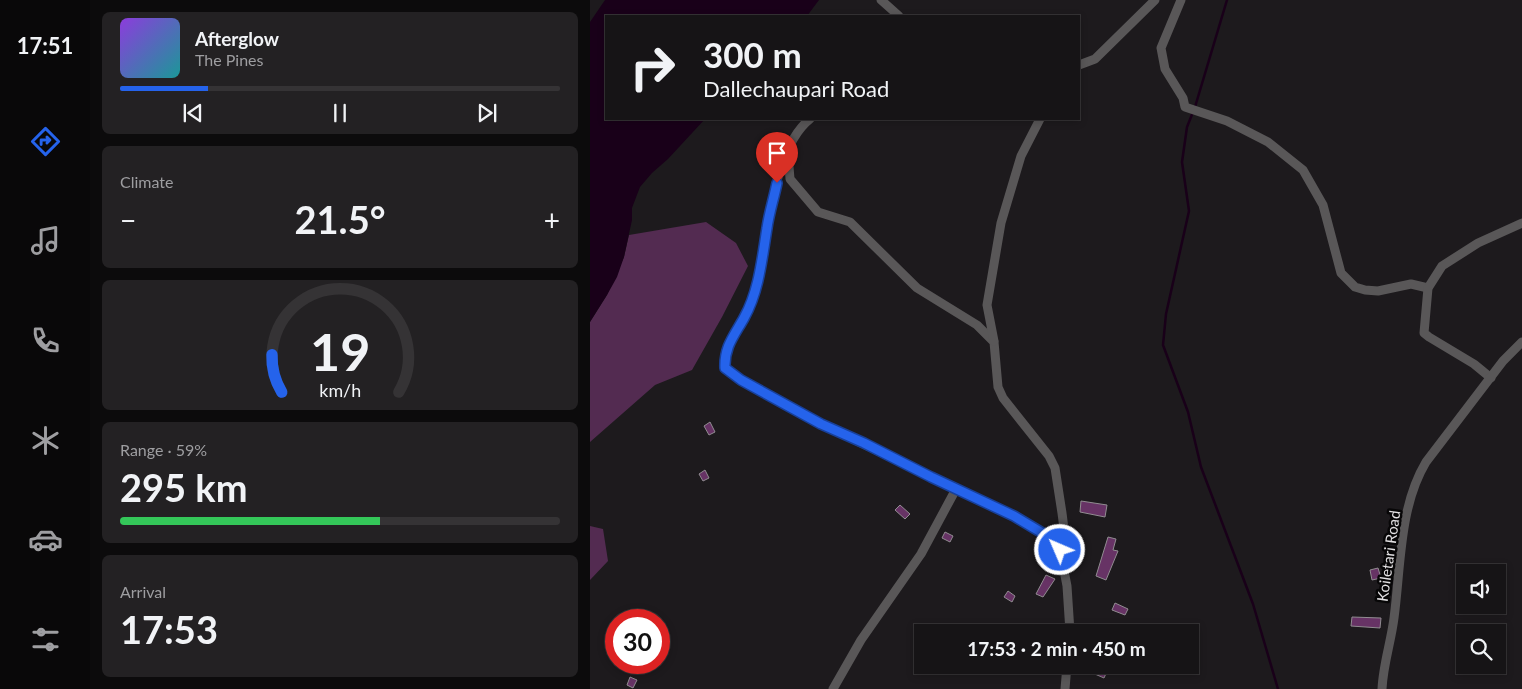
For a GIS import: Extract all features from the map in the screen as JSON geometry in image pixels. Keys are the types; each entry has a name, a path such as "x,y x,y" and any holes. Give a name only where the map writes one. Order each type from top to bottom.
{"street":[{"path":"881,0 897,15"},
{"path":"1080,65 1095,59 1155,0"},
{"path":"1182,0 1160,48 1165,69 1183,98 1185,107 1227,121 1268,142 1303,170 1323,205 1341,273 1355,287 1365,290 1378,290 1411,284 1428,288"},
{"path":"809,120 788,146 767,226 756,289 724,357 725,368 741,380 821,424 1014,516 1044,534 1060,550"},
{"path":"1039,120 1021,156 1000,224 987,305 994,342 998,387 1003,398 1049,456 1055,468 1064,529 1060,550 1067,586 1069,624"},
{"path":"788,146 790,179 818,212 850,222 917,288 977,325 994,342"},
{"path":"1491,378 1474,364 1424,333 1428,288 1442,266 1450,260 1478,243 1522,224"},
{"name":"Koiletari Road","path":"1382,689 1394,620 1405,522 1419,474 1426,462 1503,361 1522,342"},
{"path":"833,689 860,640 921,554 956,489"},
{"path":"1065,689 1066,674"}],"shaded area":[{"path":"605,0 819,0 808,15 605,15 605,120 704,120 640,187 632,208 632,220 624,257 617,277 590,322 590,22"},
{"path":"706,222 736,243 748,266 722,317 692,370 655,385 590,442 590,322 607,295 624,257 629,235"},
{"path":"590,526 603,529 608,561 590,580"}],"building":[{"path":"710,422 715,432 709,435 704,426"},
{"path":"705,470 709,478 703,481 699,474"},
{"path":"1081,501 1107,505 1105,517 1080,512"},
{"path":"900,505 910,514 905,519 895,510"},
{"path":"945,532 953,536 950,542 942,538"},
{"path":"1108,537 1116,539 1113,550 1118,551 1106,580 1096,576"},
{"path":"1378,568 1381,578 1372,580 1370,570"},
{"path":"1046,575 1055,579 1043,597 1036,594"},
{"path":"1008,591 1015,596 1012,602 1004,597"},
{"path":"1115,603 1128,609 1125,615 1112,610"},
{"path":"1352,617 1381,618 1380,628 1351,626"},
{"path":"1095,674 1106,674 1104,678"},
{"path":"630,677 637,680 633,688 627,685"}],"waterway":[{"path":"1195,107 1227,0"},
{"path":"1193,112 1187,127 1182,162 1189,211 1166,314 1163,345 1188,412 1201,467 1253,604 1278,689"}],"route":[{"path":"777,183 756,289 724,357 725,368 741,380 821,424 1014,516 1044,534 1060,550"}]}
